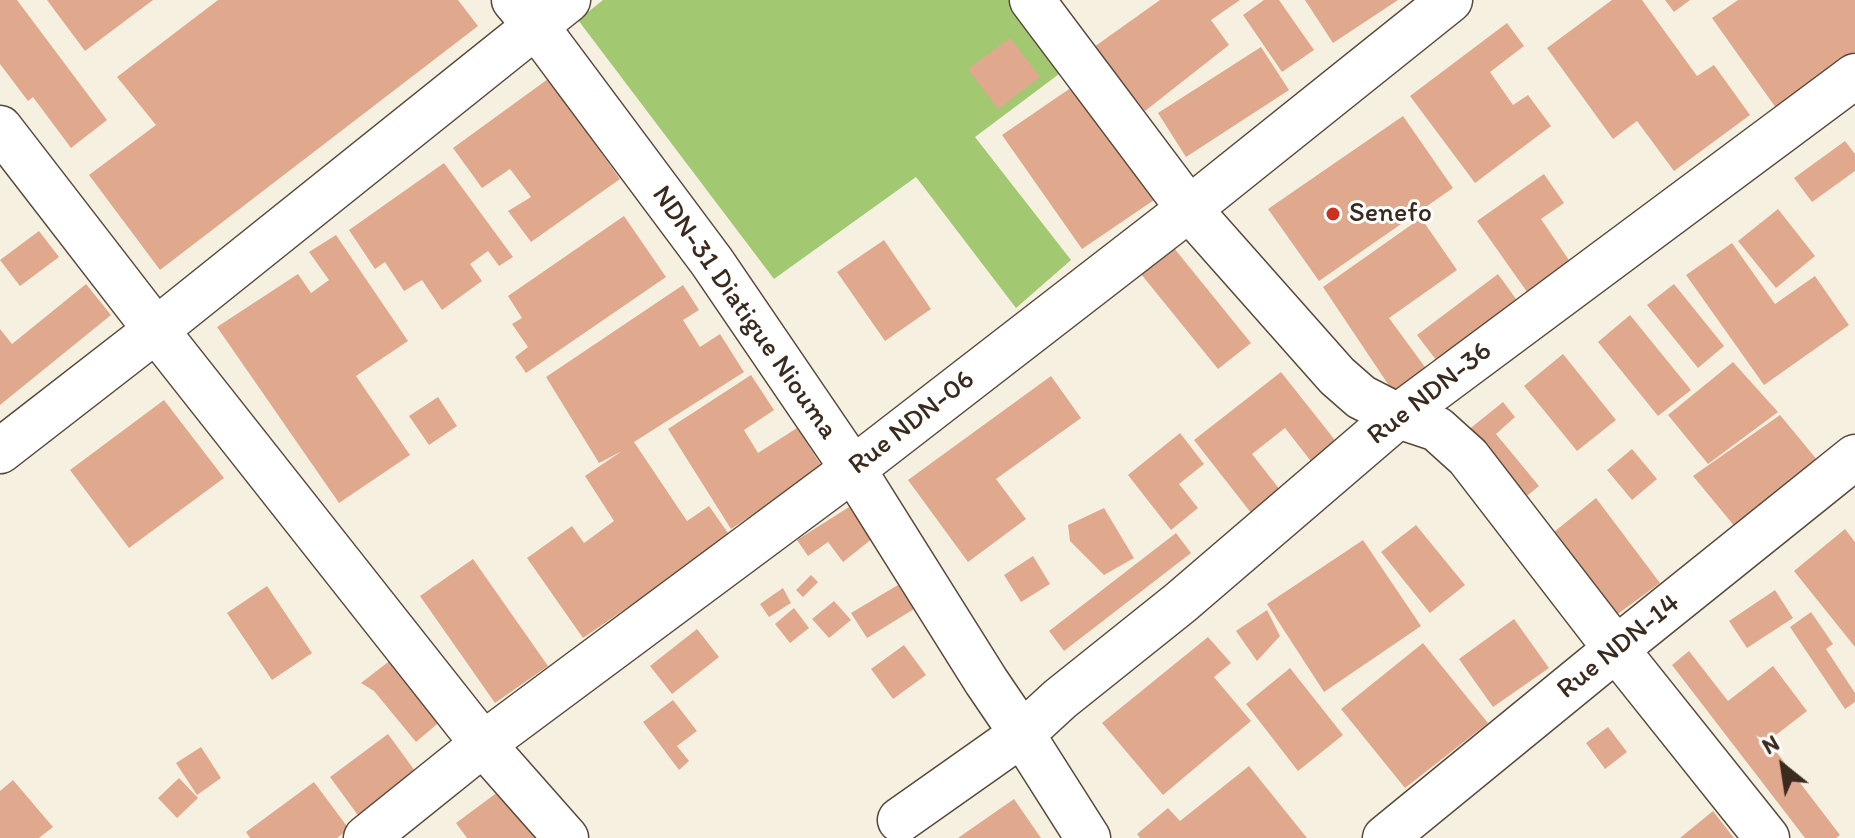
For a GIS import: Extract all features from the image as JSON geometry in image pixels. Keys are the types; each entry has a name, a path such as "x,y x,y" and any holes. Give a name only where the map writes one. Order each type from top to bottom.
{"street":[{"path":"1032,0 1189,209 1337,376 1361,397 1398,416 1437,429 1468,457 1767,838"},
{"name":"Rue NDN-06","path":"366,838 483,744 853,469 1189,209 1450,0"},
{"path":"0,451 156,330 539,9"},
{"name":"NDN-31 Diatigue Niouma","path":"539,9 853,469 1088,838"},
{"name":"Rue NDN-36","path":"900,820 1022,734 1398,416 1855,77"},
{"path":"0,128 483,744 566,838"},
{"name":"Rue NDN-14","path":"1385,838 1855,457"}],"green space":[{"path":"603,0 1012,0 1063,71 975,137 1071,260 1016,308 916,177 774,279 578,20"}],"building":[{"path":"0,0 17,0 107,120 71,148 33,97 28,101 0,64"},
{"path":"47,0 153,0 85,51"},
{"path":"218,0 458,0 478,26 160,270 89,175 156,125 117,77"},
{"path":"1160,0 1240,0 1211,20 1229,45 1145,111 1094,47"},
{"path":"1264,0 1279,0 1314,50 1282,72 1243,15"},
{"path":"1305,0 1398,0 1333,43"},
{"path":"1612,0 1642,0 1697,76 1714,65 1750,115 1674,171 1637,121 1613,139 1547,48"},
{"path":"1665,0 1690,0 1674,12"},
{"path":"1738,0 1855,0 1855,52 1776,108 1712,18"},
{"path":"1507,23 1524,46 1490,72 1513,105 1528,95 1551,126 1475,183 1410,96"},
{"path":"1010,38 1040,77 998,109 968,69"},
{"path":"1261,47 1289,90 1186,157 1158,113"},
{"path":"548,79 620,179 531,242 508,211 531,197 510,169 482,188 453,148"},
{"path":"1075,85 1154,200 1082,249 1002,135"},
{"path":"1403,116 1453,188 1319,281 1268,209"},
{"path":"1845,141 1855,154 1855,171 1812,202 1794,178"},
{"path":"444,163 513,257 499,266 488,251 470,264 482,281 442,310 422,280 404,291 385,262 375,269 349,230"},
{"path":"1544,174 1564,203 1541,219 1575,269 1532,299 1477,221"},
{"path":"1778,209 1815,256 1776,288 1738,241"},
{"path":"624,216 666,277 526,373 515,357 528,347 512,324 522,318 508,296"},
{"path":"1421,218 1457,270 1389,318 1433,378 1400,402 1323,287"},
{"path":"39,231 59,257 20,286 0,260"},
{"path":"336,235 408,341 356,376 410,455 339,503 217,327 298,274 311,293 329,280 309,252"},
{"path":"884,240 931,309 885,341 837,272"},
{"path":"1732,243 1775,304 1815,276 1849,325 1764,385 1686,275"},
{"path":"1174,248 1251,343 1218,369 1141,274"},
{"path":"1498,274 1529,317 1449,377 1417,335"},
{"path":"86,284 111,315 0,405 0,329 12,344"},
{"path":"1674,284 1724,346 1698,368 1647,305"},
{"path":"683,285 699,310 683,320 700,347 720,334 744,372 634,442 687,521 709,506 728,533 659,586 583,638 527,558 572,526 584,543 614,521 585,476 622,451 599,463 546,377"},
{"path":"1630,315 1691,390 1658,416 1598,342"},
{"path":"1563,354 1616,420 1577,451 1524,386"},
{"path":"1733,362 1778,412 1708,464 1668,415"},
{"path":"1281,372 1342,449 1317,469 1285,428 1252,454 1284,495 1255,518 1194,440"},
{"path":"751,375 774,410 744,430 758,453 797,428 823,468 731,529 668,429"},
{"path":"1051,376 1081,418 996,479 1026,519 968,562 908,480"},
{"path":"438,397 457,426 429,445 409,416"},
{"path":"164,400 224,478 129,548 70,470"},
{"path":"1503,402 1515,417 1496,434 1539,486 1523,499 1467,431"},
{"path":"1780,415 1818,461 1736,528 1693,476"},
{"path":"1180,433 1204,464 1179,484 1198,508 1171,530 1128,475"},
{"path":"1632,449 1657,479 1632,500 1607,470"},
{"path":"1596,498 1660,583 1615,616 1554,532"},
{"path":"849,507 873,538 843,562 828,542 808,556 797,540"},
{"path":"1104,508 1134,558 1104,575 1070,541 1068,525"},
{"path":"1416,525 1465,585 1430,613 1381,552"},
{"path":"1845,529 1855,542 1855,647 1794,571"},
{"path":"1176,533 1191,553 1064,651 1049,631"},
{"path":"1363,540 1421,626 1324,692 1267,604"},
{"path":"1033,556 1050,584 1021,602 1004,575"},
{"path":"473,559 548,666 495,703 420,596"},
{"path":"811,575 818,582 803,597 796,590"},
{"path":"898,585 914,609 867,638 851,613"},
{"path":"267,586 312,653 272,680 227,613"},
{"path":"783,588 791,603 769,617 760,604"},
{"path":"1775,590 1793,618 1747,648 1729,621"},
{"path":"834,601 851,620 829,638 812,619"},
{"path":"794,608 809,628 790,643 775,624"},
{"path":"1267,610 1280,636 1257,661 1236,631"},
{"path":"1811,612 1833,644 1826,649 1855,693 1855,702 1845,709 1790,627"},
{"path":"1514,619 1549,668 1493,707 1459,659"},
{"path":"697,629 719,657 672,694 650,666"},
{"path":"1208,637 1231,663 1214,677 1251,721 1163,795 1102,723"},
{"path":"1423,643 1488,723 1405,788 1341,709"},
{"path":"904,645 926,675 893,699 871,669"},
{"path":"1689,651 1728,701 1773,666 1807,711 1768,741 1840,835 1836,838 1805,838 1672,665"},
{"path":"392,659 443,719 416,742 374,691 361,683"},
{"path":"1290,668 1343,735 1298,771 1246,704"},
{"path":"673,700 697,731 677,746 689,761 679,770 643,722"},
{"path":"1608,727 1627,752 1605,769 1586,743"},
{"path":"388,734 418,775 360,818 330,777"},
{"path":"201,747 221,778 197,795 176,763"},
{"path":"1249,766 1307,838 1140,838 1137,834 1168,808 1180,821"},
{"path":"179,778 198,798 177,818 158,798"},
{"path":"13,780 53,827 39,838 0,838 0,791"},
{"path":"314,782 349,829 337,838 250,838 246,832"},
{"path":"502,789 537,838 467,838 456,823"},
{"path":"1014,799 1041,838 958,838"},
{"path":"1713,811 1734,838 1680,838"}],"place":[{"name":"Senefo","path":"1333,214"}]}
